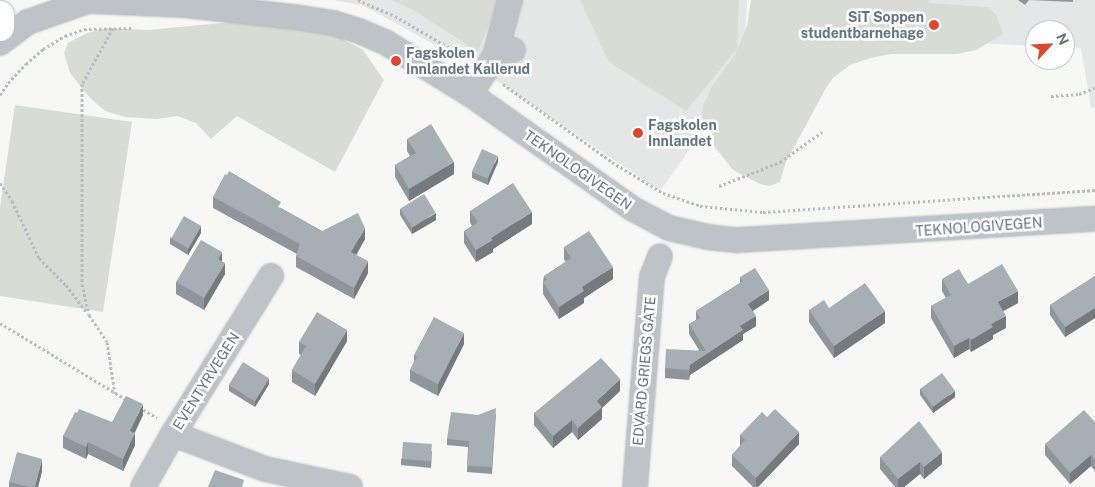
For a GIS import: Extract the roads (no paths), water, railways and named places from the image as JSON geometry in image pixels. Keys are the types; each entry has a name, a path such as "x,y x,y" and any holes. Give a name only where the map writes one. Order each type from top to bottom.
{"main road":[{"path":"0,15 0,27"}],"street":[{"path":"470,94 498,59 510,0"},
{"name":"TEKNOLOGIVEGEN","path":"0,43 28,22 77,1 145,2 286,16 333,23 385,42 470,94 633,209 669,228 707,237 747,240 1095,219"},
{"name":"EDVARD GRIEGS GATE","path":"635,487 652,276 660,256"},
{"name":"EVENTYRVEGEN","path":"143,487 173,434 271,276"},
{"path":"173,434 265,470 350,487"}],"place":[{"name":"SiT Soppen studentbarnehage","path":"934,25"},
{"name":"Fagskolen Innlandet Kallerud","path":"396,61"},
{"name":"Fagskolen Innlandet","path":"638,133"}]}
